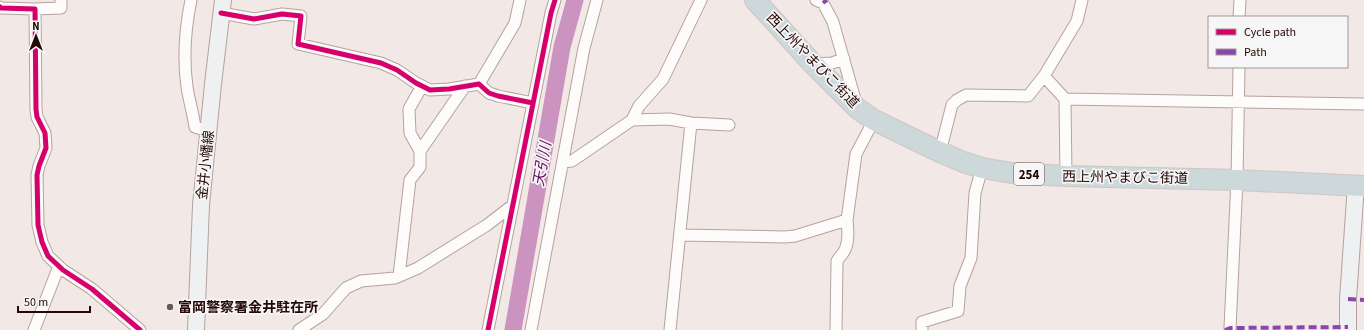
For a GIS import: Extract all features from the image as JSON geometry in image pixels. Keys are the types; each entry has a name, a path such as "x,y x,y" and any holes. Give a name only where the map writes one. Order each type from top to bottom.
{"highway":[{"name":"西上州やまびこ街道","path":"755,0 813,64 858,108 874,120 940,152 982,168 1012,173 1066,176 1237,180 1360,186"}],"main road":[{"name":"金井小幡線","path":"196,330 201,205 222,7"},
{"path":"1348,330 1348,299 1360,186"}],"street":[{"path":"0,7 35,9 61,8 61,0"},
{"path":"191,0 186,24 185,54 187,86 195,127 208,131"},
{"path":"479,84 515,23 520,0"},
{"path":"488,330 551,12 555,0"},
{"path":"531,330 584,48 596,0"},
{"path":"563,162 572,161 632,120 639,106 662,79 701,0"},
{"path":"816,0 823,4 833,22 858,108"},
{"path":"940,152 952,105 958,100 966,96 1028,96 1044,76 1076,21 1082,0"},
{"path":"1239,16 1240,0"},
{"path":"222,7 254,19 282,14 301,16 298,44 381,63 397,70 430,90 449,89 479,84"},
{"path":"35,9 36,109 37,117 45,133 46,148 37,175 38,225 42,242 48,256 59,266 92,290 140,330"},
{"path":"813,64 832,63 844,59"},
{"path":"1230,328 1237,180 1239,68"},
{"path":"1044,76 1065,99 1066,176"},
{"path":"479,84 489,93 533,103"},
{"path":"399,276 410,180 420,167 420,151 410,133 409,109 422,86"},
{"path":"420,151 465,86"},
{"path":"1065,99 1364,104"},
{"path":"632,120 669,119 691,123 729,125"},
{"path":"836,330 837,261 846,249 848,237 847,220 856,154 874,120"},
{"path":"670,330 681,235 691,123"},
{"path":"922,330 922,322 958,311 960,286 971,258 975,193 982,168"},
{"path":"299,330 324,314 346,288 361,281 395,278 418,268 481,229 513,205"},
{"path":"681,235 785,237 795,236 847,220"},
{"path":"34,330 59,266"}],"waterway":[{"name":"天引川","path":"513,330 562,47 575,0"}],"marked path":[{"path":"823,3 827,0"},
{"path":"1348,299 1364,300"},
{"path":"1225,330 1230,328 1348,327"}],"cycle path":[{"path":"488,330 551,13 555,0"},
{"path":"0,7 35,9 36,109 37,117 45,133 46,148 37,175 38,225 42,242 48,256 63,270 92,289 140,330"},
{"path":"221,13 254,19 282,14 301,16 298,44 381,63 397,70 416,83 430,90 449,89 479,84 489,93 533,103"}],"place":[{"name":"富岡警察署金井駐在所","path":"170,307"}]}
